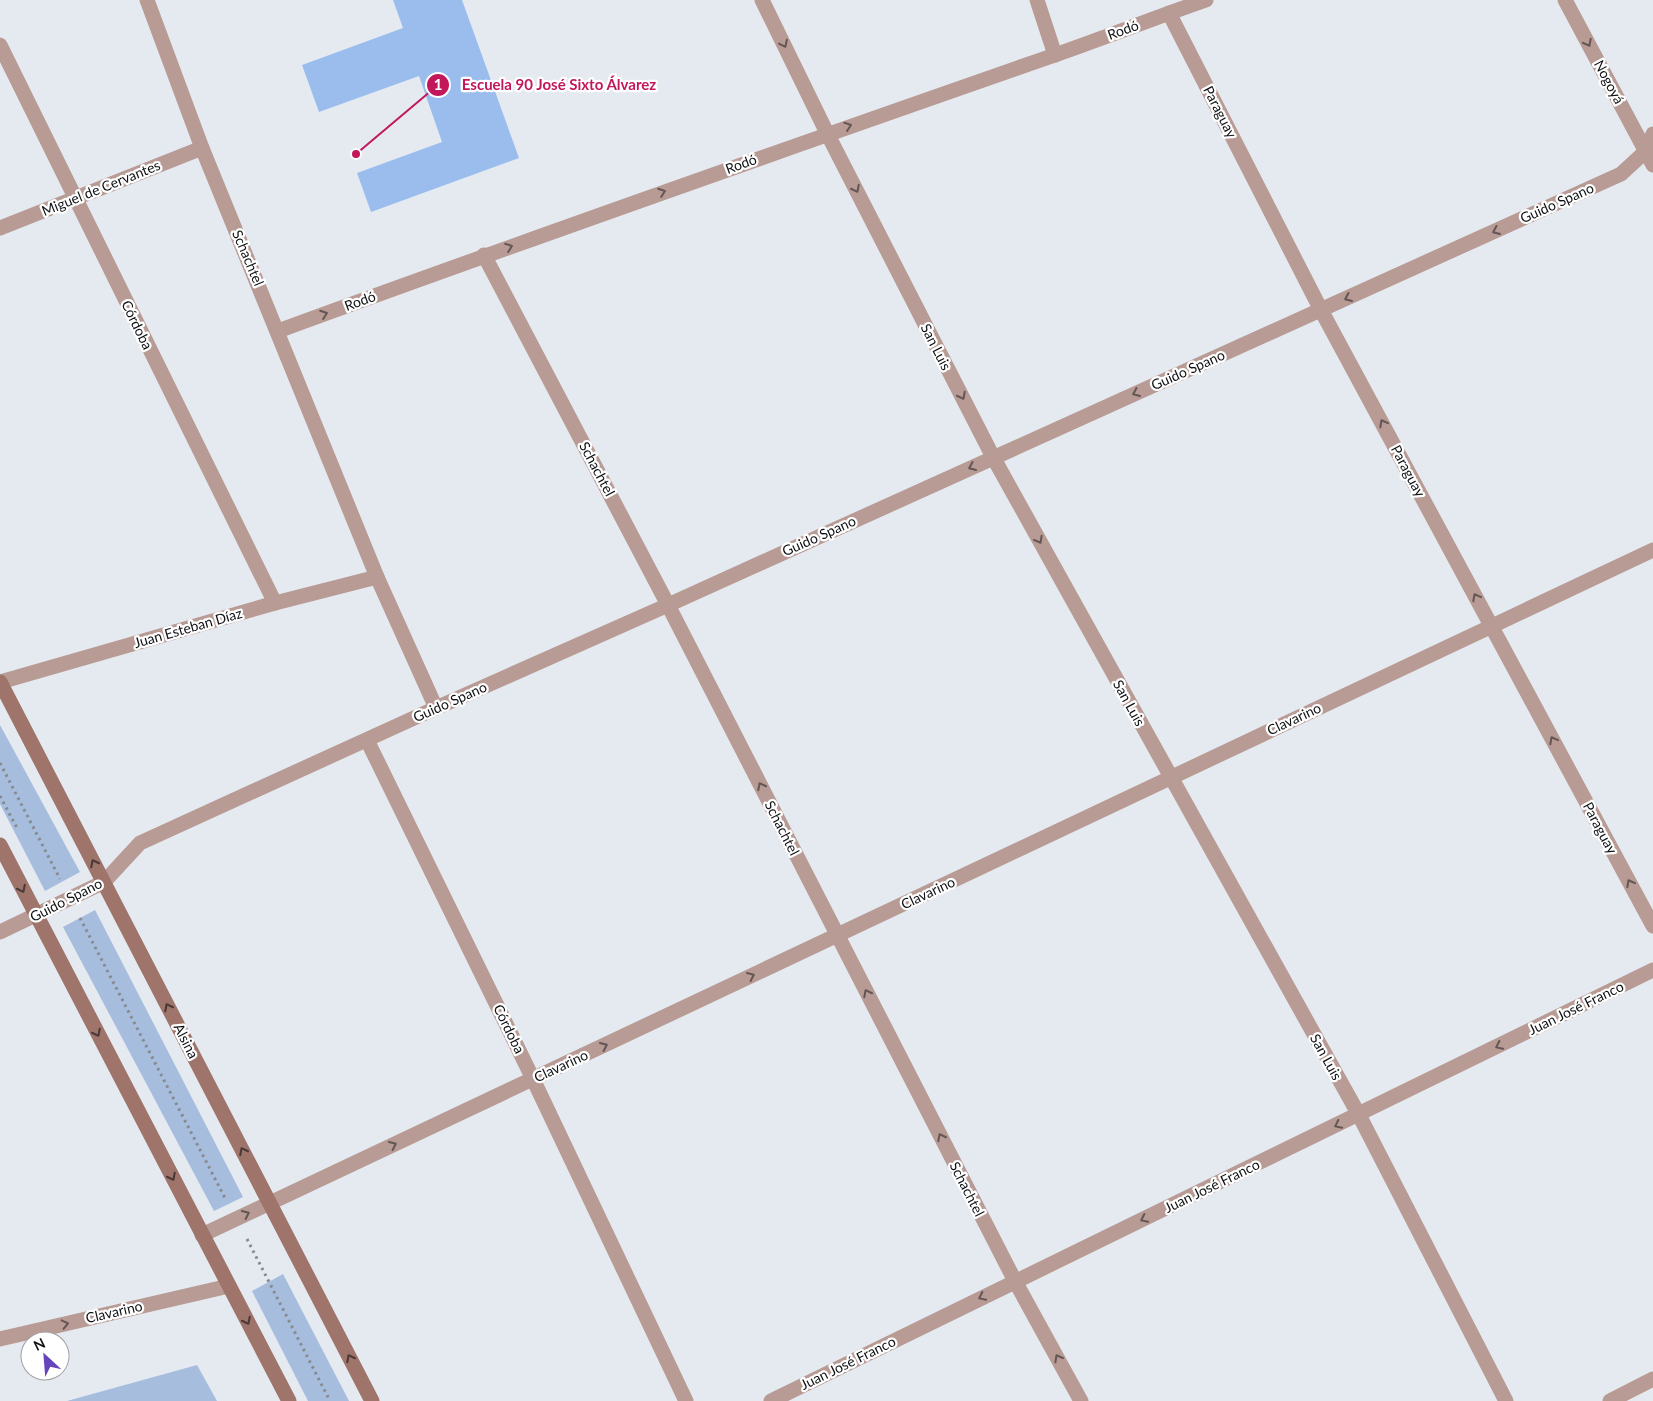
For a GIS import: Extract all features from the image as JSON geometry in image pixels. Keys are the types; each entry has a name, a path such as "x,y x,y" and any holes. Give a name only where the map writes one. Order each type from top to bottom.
{"main road":[{"name":"Alsina","path":"0,682 372,1401"},
{"path":"0,845 289,1401"}],"street":[{"name":"Schachtel","path":"147,0 202,148 377,577 436,708"},
{"name":"San Luis","path":"762,0 827,133 993,458 1359,1115 1506,1401"},
{"path":"1036,0 1055,55"},
{"name":"Rodó","path":"278,331 484,255 827,133 1055,55 1206,0"},
{"name":"Nogoyá","path":"1566,0 1653,165"},
{"name":"Paraguay","path":"1168,13 1321,310 1653,926"},
{"name":"Córdoba","path":"0,45 275,604"},
{"path":"1646,151 1653,134"},
{"name":"Miguel de Cervantes","path":"0,228 202,148"},
{"name":"Guido Spano","path":"0,932 104,882 140,843 1621,174 1646,151"},
{"name":"Schachtel","path":"484,255 668,605 1015,1281 1081,1401"},
{"name":"Clavarino","path":"202,1235 1653,550"},
{"name":"Juan Esteban Díaz","path":"0,682 377,577"},
{"name":"Córdoba","path":"367,740 533,1079 686,1401"},
{"name":"Juan José Franco","path":"771,1401 1653,970"},
{"name":"Clavarino","path":"0,1339 229,1286"},
{"path":"1610,1401 1653,1379"}],"path":[{"path":"0,763 330,1401"}],"shaded area":[{"path":"0,725 80,872 45,891 0,804"},
{"path":"95,910 243,1197 214,1211 63,927"},
{"path":"283,1274 349,1401 308,1401 252,1291"},
{"path":"197,1365 217,1401 67,1401"}],"building":[{"path":"393,0 462,0 519,158 371,212 357,173 442,142 419,76 319,112 302,65 403,28"}],"place":[{"name":"Escuela 90 José Sixto Álvarez","path":"356,154"}]}
